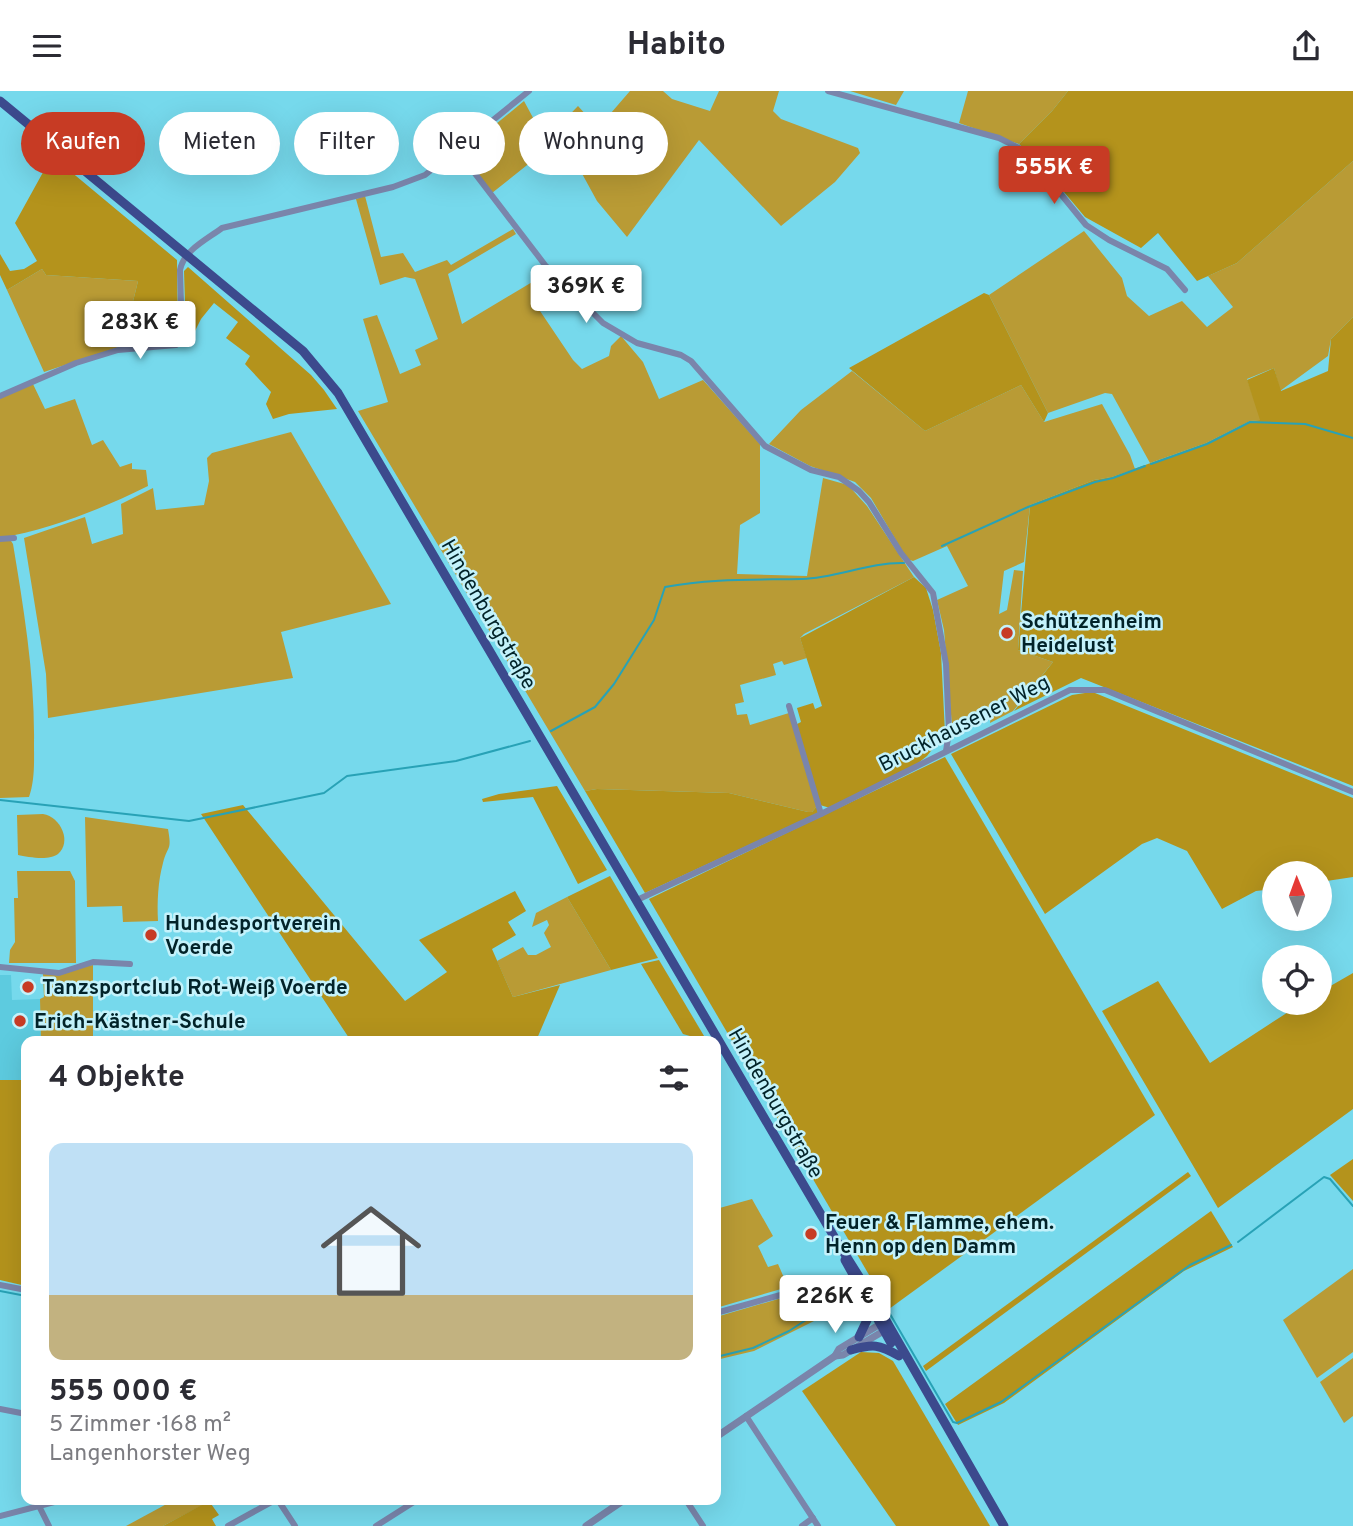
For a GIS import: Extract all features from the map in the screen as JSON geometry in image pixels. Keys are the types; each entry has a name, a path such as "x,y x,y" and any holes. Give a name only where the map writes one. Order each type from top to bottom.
{"main road":[{"name":"Hindenburgstraße","path":"0,101 303,351 338,393 717,1036"},
{"name":"Hindenburgstraße","path":"721,1044 1004,1526"},
{"name":"Hindenburgstraße","path":"836,1240 850,1273 885,1326 899,1356 938,1413"},
{"path":"859,1337 867,1320 866,1299"},
{"path":"851,1350 881,1345 899,1356"}],"street":[{"path":"503,112 529,91"},
{"path":"828,91 999,138 1019,148 1042,171 1086,225 1109,240 1167,269 1185,290"},
{"path":"0,396 65,367 109,353 136,347 176,345 182,336 182,260 222,228 407,183 425,175"},
{"path":"476,175 545,265 603,323 637,343 681,355 691,361 765,446 811,470 849,482 869,502 901,553 933,593 946,664 949,732 946,751"},
{"path":"0,539 14,538"},
{"name":"Bruckhausener Weg","path":"637,900 821,814 1070,690 1105,690 1353,792"},
{"path":"789,706 821,814"},
{"path":"0,967 59,973 93,962 130,964"},
{"path":"0,1285 21,1289"},
{"path":"721,1312 802,1289"},
{"path":"721,1434 835,1356 839,1349 885,1326"},
{"path":"835,1356 843,1355 885,1326"},
{"path":"0,1409 21,1413"},
{"path":"746,1416 818,1526"},
{"path":"0,1516 31,1505"},
{"path":"38,1505 49,1526"},
{"path":"228,1526 267,1505"},
{"path":"280,1505 295,1526"},
{"path":"376,1526 410,1505"},
{"path":"586,1526 617,1505"},
{"path":"689,1505 703,1526"},
{"path":"802,1526 813,1518"}],"shaded area":[{"path":"630,91 663,91 672,99 710,111 719,91 779,91 773,111 781,119 858,148 860,153 835,182 781,226 699,140 627,237 597,201 583,175 668,175 668,112 612,112"},
{"path":"850,91 904,91 896,105"},
{"path":"968,91 1068,91 1019,144 959,123"},
{"path":"1068,91 1353,91 1353,161 1237,263 1197,281 1158,233 1141,248 1085,217 1019,144"},
{"path":"524,101 530,112 519,112 519,172 492,193 479,175 505,175 505,117"},
{"path":"578,106 583,112 572,112"},
{"path":"1353,161 1353,317 1331,339 1328,356 1280,391 1274,368 1247,379 1261,420 1250,421 1206,443 1150,463 1112,394 1105,393 1048,413 989,295 1084,231 1122,278 1127,296 1149,316 1182,301 1207,327 1233,307 1208,276 1237,263"},
{"path":"42,175 75,175 177,260 176,340 171,343 122,346 138,281 46,275 42,269 7,290 0,275 0,254 10,271 24,269 37,261 15,223"},
{"path":"365,196 381,257 403,253 415,272 447,260 451,265 513,229 516,234 448,274 462,324 549,272 564,288 538,308 582,369 609,356 611,346 621,336 643,362 659,399 703,380 760,444 760,513 740,525 737,574 807,576 823,478 848,485 867,506 914,577 804,634 800,638 807,658 784,665 782,661 773,664 776,675 740,685 744,702 735,704 737,715 747,714 750,725 789,713 817,806 812,812 729,793 597,789 585,791 358,411 388,402 363,319 377,315 400,374 421,365 415,350 438,339 415,279 405,277 380,285 356,199"},
{"path":"188,267 311,375 337,409 289,414 273,419 266,404 271,392 245,364 250,356 226,338 238,322 214,303 201,319 191,339 186,337 184,271"},
{"path":"42,269 46,275 138,281 122,346 44,372 7,290"},
{"path":"984,293 989,295 1048,413 1044,422 1021,385 925,431 849,368"},
{"path":"1353,317 1353,786 1081,678 1014,711 1053,662 1018,650 1030,505 1094,480 1112,477 1206,443 1250,421 1260,420 1247,380 1274,368 1281,391 1328,371 1331,339"},
{"path":"852,371 925,431 1021,385 1044,422 1102,404 1130,455 1135,469 1094,480 1030,505 1024,562 1004,571 999,614 1007,610 1014,570 1023,571 1018,650 1053,662 1013,711 990,723 992,706 952,726 944,630 937,600 968,586 947,546 913,561 907,559 871,498 855,482 810,466 769,444 801,410"},
{"path":"32,382 45,409 75,399 92,445 103,440 120,467 132,463 132,469 146,470 148,486 76,517 0,538 0,397"},
{"path":"291,432 391,604 281,632 293,678 48,718 46,674 24,538 85,517 92,544 123,534 121,504 153,488 156,510 204,505 209,481 207,458 212,453"},
{"path":"0,541 11,541 13,544 28,644 34,744 33,778 29,797 0,798"},
{"path":"914,577 926,588 933,610 941,653 945,733 917,764 830,808 820,805 795,725 801,722 797,708 813,703 815,709 822,706 800,638"},
{"path":"1095,693 1353,798 1353,877 1332,880 1332,861 1262,861 1262,890 1222,909 1187,851 1157,838 1142,844 1045,914 951,754 1072,695"},
{"path":"945,757 1155,1115 889,1309 649,899"},
{"path":"557,786 607,870 578,884 533,797 483,802 482,799"},
{"path":"597,789 729,793 808,812 812,812 817,806 818,813 645,893 585,791"},
{"path":"243,805 405,1001 447,972 419,940 515,891 526,911 508,922 516,935 492,949 513,997 560,985 538,1036 348,1036 201,814"},
{"path":"43,814 59,825 64,837 62,849 58,854 49,857 18,855 17,815"},
{"path":"85,817 168,829 169,845 160,877 158,921 123,922 122,906 87,907"},
{"path":"17,871 70,871 75,881 76,963 9,963 10,950 15,942 14,898 18,898"},
{"path":"610,876 658,958 611,970 567,897"},
{"path":"567,897 611,970 513,997 497,961 523,947 528,955 536,955 551,947 544,933 549,925 547,920 532,927 536,913"},
{"path":"659,960 704,1036 683,1034 641,964"},
{"path":"93,965 93,1036 41,1036 40,999 44,997 43,974"},
{"path":"1353,973 1353,1109 1218,1208 1102,1011 1158,981 1210,1063 1284,1015 1332,1015 1332,985"},
{"name":"Erich-Kästner-Schule","path":"0,975 11,975 12,1000 40,999 41,1036 21,1036 21,1080 0,1080"},
{"path":"0,1080 21,1080 21,1285 0,1280"},
{"path":"1353,1159 1353,1201 1330,1175"},
{"path":"1188,1172 1191,1176 926,1371 923,1366"},
{"path":"752,1199 773,1236 758,1246 768,1267 778,1264 788,1287 721,1307 721,1208"},
{"path":"1211,1211 1233,1247 1184,1271 1004,1403 958,1425 945,1404"},
{"path":"1353,1269 1353,1352 1317,1378 1283,1320"},
{"path":"802,1292 818,1319 754,1351 721,1359 721,1316"},
{"path":"861,1352 879,1353 893,1361 990,1526 896,1526 802,1391"},
{"path":"1353,1358 1353,1416 1344,1423 1320,1382"},
{"path":"165,1505 203,1505 163,1526 126,1526"},
{"path":"202,1505 212,1505 219,1515 212,1519 216,1526 163,1526"}],"waterway":[{"path":"1151,464 1207,444 1250,422 1305,424 1353,438"},
{"path":"942,546 1028,507 1145,466"},
{"path":"551,731 595,707 614,684 654,620 665,587 716,581 815,578 878,565 904,563"},
{"path":"0,800 189,821 324,793 347,776 456,761 530,741"},
{"path":"1238,1242 1324,1177 1330,1179 1353,1206"},
{"path":"890,1314 953,1422 957,1423 1001,1402 1190,1265 1231,1245"},
{"path":"868,1281 873,1284 886,1308"},
{"path":"721,1356 753,1348 789,1331 854,1289"},
{"path":"0,1291 21,1295"}],"place":[{"name":"Schützenheim Heidelust","path":"1007,633"},
{"name":"Hundesportverein Voerde","path":"151,935"},
{"name":"Tanzsportclub Rot-Weiß Voerde","path":"28,987"},
{"name":"Erich-Kästner-Schule","path":"20,1021"},
{"name":"Feuer & Flamme, ehem. Henn op den Damm","path":"811,1234"}]}
